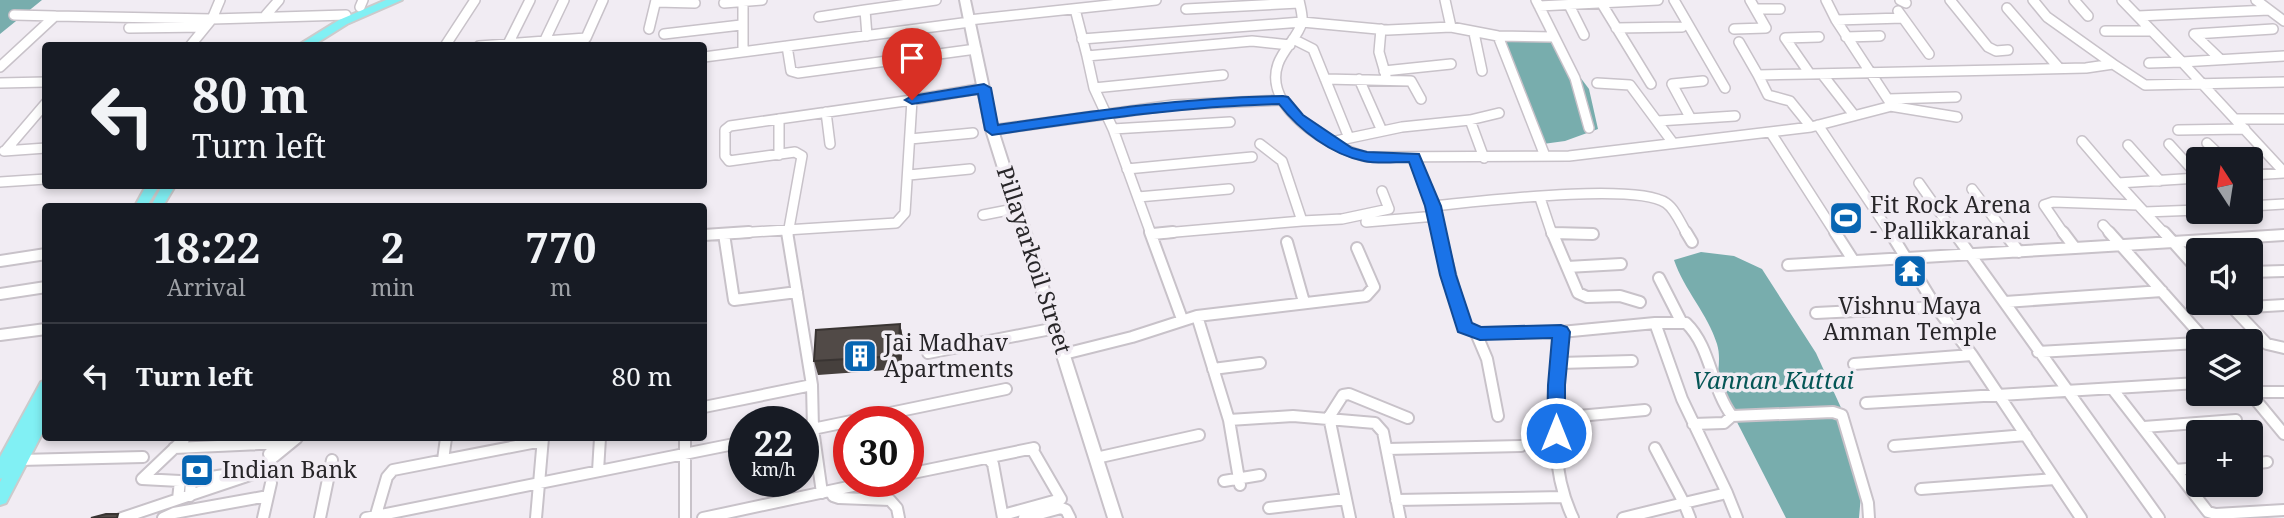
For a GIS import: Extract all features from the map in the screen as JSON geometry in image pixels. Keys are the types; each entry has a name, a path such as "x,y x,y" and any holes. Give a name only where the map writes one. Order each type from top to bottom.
{"main road":[{"path":"302,42 361,4 379,0"},
{"path":"310,42 342,22 397,0"},
{"path":"0,472 42,394"},
{"path":"0,498 10,456 42,415"}],"street":[{"path":"193,42 212,19 220,0"},
{"path":"266,15 279,0"},
{"path":"448,42 475,0"},
{"path":"509,42 530,0"},
{"path":"544,42 564,0"},
{"path":"544,42 586,38 603,0"},
{"path":"724,3 743,4 762,0"},
{"path":"819,17 936,0"},
{"name":"Pillayarkoil Street","path":"965,0 992,130 1019,208 1115,518"},
{"path":"707,57 970,21 1156,0"},
{"path":"1445,0 1451,27"},
{"path":"1537,3 1569,5 1658,0"},
{"path":"1674,0 1725,88"},
{"path":"1734,29 1766,28 1750,0"},
{"path":"1826,0 1846,37 1889,103 1957,117"},
{"path":"1950,0 1988,47 1996,51 2008,50"},
{"path":"2033,0 2048,17 2145,85 2284,82"},
{"path":"2074,0 2088,16"},
{"path":"2122,0 2284,172"},
{"path":"2256,0 2284,21"},
{"path":"649,29 656,1 695,3"},
{"path":"1186,9 1299,1 1302,22 1277,65 1283,100 1298,119 1355,155 1484,158 1569,156 1771,133 1815,126 1889,103 1956,97"},
{"path":"1537,3 1578,82 1587,106 1589,128"},
{"path":"743,4 743,52"},
{"path":"1602,4 1651,84"},
{"path":"1569,5 1584,35"},
{"path":"2007,8 2059,68"},
{"path":"1075,9 1094,88 1113,129 1182,319"},
{"path":"1756,9 1780,9"},
{"path":"865,10 867,36"},
{"path":"2138,16 2269,10"},
{"path":"14,15 212,19 266,15 346,15"},
{"path":"1836,20 1901,15 1929,54"},
{"path":"0,67 55,16"},
{"path":"1082,38 1302,22 1381,29 1451,27 1498,37 1554,37"},
{"path":"664,34 741,25"},
{"path":"129,28 205,27"},
{"path":"1616,28 1682,27"},
{"path":"1381,29 1379,52 1385,75"},
{"path":"2220,60 2194,34 2273,29"},
{"path":"2105,31 2152,31"},
{"path":"1474,33 1482,71"},
{"path":"1846,37 1880,36"},
{"path":"1498,37 1545,156"},
{"path":"1810,74 1785,38 1817,40"},
{"path":"1087,56 1252,41 1305,43 1313,49 1349,138"},
{"path":"1739,42 1768,95 1790,101 1815,126 2081,518"},
{"path":"787,46 791,71 798,74 976,49"},
{"path":"2149,63 2284,56"},
{"path":"1325,79 1359,79 1451,64"},
{"path":"1758,75 2086,68 2113,64"},
{"path":"1822,74 1854,115"},
{"path":"1094,88 1223,75"},
{"path":"1385,75 1411,81 1420,99"},
{"path":"1359,79 1382,131"},
{"path":"1691,119 1672,84 1703,81"},
{"path":"0,83 42,82"},
{"path":"1597,83 1630,85 1673,143"},
{"path":"810,406 812,385 787,230 802,156 795,152 734,161 726,159 726,128 984,88"},
{"path":"707,235 888,226 901,220 905,213 909,175 912,100"},
{"path":"992,130 1213,101 1283,100"},
{"path":"2,151 42,107"},
{"path":"826,112 830,144"},
{"path":"1331,142 1382,131 1470,120 1499,113"},
{"path":"1658,121 1735,116"},
{"path":"779,119 779,155"},
{"path":"2235,119 2284,119"},
{"path":"1470,120 1484,158"},
{"path":"1113,129 1230,122"},
{"path":"2178,130 2245,129"},
{"path":"1771,133 1853,260"},
{"path":"911,139 973,134"},
{"path":"2082,141 2186,257"},
{"path":"2207,143 2211,147"},
{"path":"2169,144 2186,163"},
{"path":"1260,145 1282,162 1302,221"},
{"path":"2128,145 2161,181"},
{"path":"2,151 42,148"},
{"path":"2269,155 2284,155"},
{"path":"1127,169 1252,157"},
{"path":"1414,157 1434,211 1448,275 1464,327 1476,333 1561,332 1655,323 1690,325 1712,382 1732,416"},
{"path":"909,175 970,169"},
{"path":"2263,174 2284,172"},
{"path":"0,183 42,178"},
{"path":"2118,183 2186,178"},
{"path":"1919,183 2159,518"},
{"path":"1138,197 1228,189"},
{"path":"1972,189 2019,252"},
{"path":"1153,234 1342,219 1389,209 1382,191"},
{"path":"1366,222 1540,198 1607,194 1659,199 1667,204 1692,242"},
{"path":"1540,198 1552,233 1582,295 1620,296 1640,302"},
{"path":"2075,248 2044,205 2053,202 2186,210"},
{"path":"2263,205 2284,204"},
{"path":"983,215 1019,208"},
{"path":"2104,225 2195,329"},
{"path":"1552,233 1593,234"},
{"path":"724,234 734,300 797,292"},
{"path":"1788,265 2284,235"},
{"path":"1287,243 1304,302"},
{"path":"1064,354 1132,337 1182,319 1371,294 1374,287 1357,248"},
{"path":"0,261 42,255"},
{"path":"1567,267 1621,264"},
{"path":"2263,272 2284,271"},
{"path":"1659,278 1682,323"},
{"path":"0,293 42,288"},
{"path":"2005,302 2162,291"},
{"path":"2263,305 2284,305"},
{"path":"1816,313 1936,306"},
{"path":"2239,315 2267,344 2284,348"},
{"path":"1198,316 1229,420 1240,482"},
{"path":"1655,323 1693,424 1737,518"},
{"path":"928,353 1056,328"},
{"path":"0,335 42,330"},
{"path":"1561,332 1556,418 1563,497 1573,518"},
{"path":"1476,333 1487,359 1498,416"},
{"path":"2038,352 2186,344"},
{"path":"1854,364 1972,355"},
{"path":"1560,363 1632,361"},
{"path":"1213,369 1260,363"},
{"path":"1866,403 1998,394 2114,391 2186,384"},
{"path":"707,406 812,385"},
{"path":"819,428 1006,389"},
{"path":"2114,391 2206,510 2218,516 2284,510"},
{"path":"2263,392 2284,392"},
{"path":"1350,518 1329,417 1343,396 1349,394 1408,418"},
{"path":"2261,406 2284,434"},
{"path":"1556,418 1645,410"},
{"path":"1693,424 1724,423 1732,416 1833,412 1842,415 1868,503 1869,518"},
{"path":"1229,420 1293,416 1375,422 1383,432 1400,518"},
{"path":"2144,427 2186,424"},
{"path":"1096,458 1199,435"},
{"path":"1894,446 2026,435"},
{"path":"182,441 142,479 186,480 251,471 282,441"},
{"path":"174,448 269,441"},
{"path":"122,518 253,474 293,441"},
{"path":"443,460 446,441"},
{"path":"372,517 389,472 533,441"},
{"path":"536,518 542,441"},
{"path":"598,471 600,441"},
{"path":"685,441 685,518"},
{"path":"372,517 728,445"},
{"path":"1387,449 1521,446"},
{"path":"1655,447 1690,518"},
{"path":"924,471 1033,448 1061,499 1003,516 993,464 988,458"},
{"path":"10,456 143,457"},
{"path":"320,518 332,460"},
{"path":"2263,462 2267,462"},
{"path":"819,466 827,492 833,496 890,500 897,508 899,518"},
{"path":"2175,470 2186,469"},
{"path":"1224,481 1240,482 1260,475"},
{"path":"1921,489 2055,479"},
{"path":"184,498 186,480"},
{"path":"263,518 271,483"},
{"path":"703,518 833,491"},
{"path":"1623,518 1727,494"},
{"path":"163,518 174,513 268,496"},
{"path":"1396,500 1563,497"},
{"path":"1269,508 1346,499"},
{"path":"1024,518 1061,509 1066,510 1070,518"}],"water":[{"path":"0,0 42,0 0,34"},
{"path":"1503,38 1553,41 1589,89 1598,129 1565,141 1543,144"},
{"name":"Vannan Kuttai","path":"1701,252 1734,256 1762,269 1816,353 1848,423 1863,472 1859,518 1786,518 1717,383 1717,344 1674,260"}],"building":[{"path":"900,324 898,356 814,361 816,330"},
{"path":"118,514 117,518 91,518"}],"place":[{"name":"Fit Rock Arena - Pallikkaranai","path":"1846,218"},
{"name":"Vishnu Maya Amman Temple","path":"1910,271"},
{"name":"Jai Madhav Apartments","path":"860,356"},
{"name":"Indian Bank","path":"197,470"}],"route":[{"path":"912,100 984,88 992,130 1132,109 1245,99 1283,100 1298,119 1348,152 1367,157 1414,157 1433,206 1448,275 1464,327 1480,333 1561,332 1556,385 1556,433"}]}
